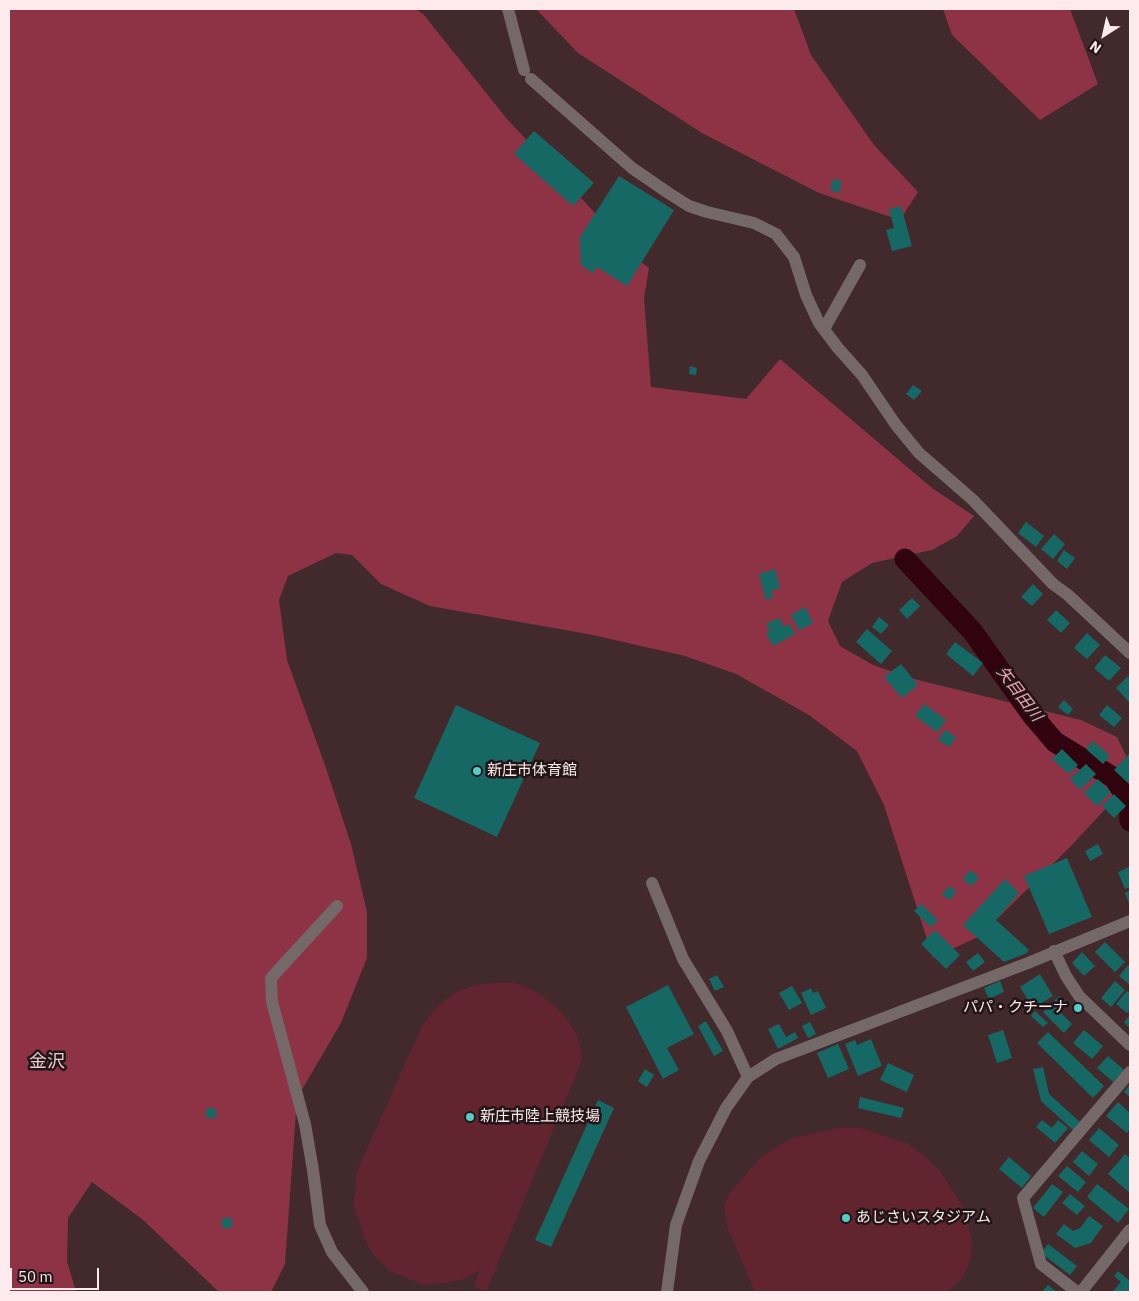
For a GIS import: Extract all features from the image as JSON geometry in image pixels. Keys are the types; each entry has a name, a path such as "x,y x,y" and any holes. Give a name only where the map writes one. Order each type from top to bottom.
{"street":[{"path":"508,9 528,75 632,168 689,206 754,223 776,234 794,257 806,295 824,329 862,375 896,425 919,453 973,500 1053,584 1068,595 1130,653"},
{"path":"824,329 860,264"},
{"path":"652,883 684,959 727,1032 748,1077"},
{"path":"337,906 271,978 272,1002 305,1124 320,1225 332,1252 363,1292"},
{"path":"668,1292 676,1224 698,1161 726,1108 748,1077 776,1060 1028,963 1130,921"},
{"path":"1054,951 1066,976 1079,996 1130,1045"},
{"path":"1130,1072 1024,1198 1040,1264 1079,1292 1130,1230"}],"shaded area":[{"path":"9,9 416,9 424,15 507,119 640,261 649,268 644,298 651,387 746,399 780,359 932,488 974,516 957,536 932,550 872,563 842,582 828,621 840,646 873,665 914,679 1081,720 1117,737 1130,764 1130,782 1072,845 980,936 933,958 884,805 857,751 809,715 736,674 685,656 593,635 430,606 381,584 352,555 336,553 288,576 279,600 287,660 351,844 367,912 367,958 341,1023 297,1098 285,1264 271,1292 219,1292 142,1219 92,1182 68,1218 67,1261 76,1292 9,1292"},
{"path":"536,9 794,9 811,55 874,145 918,192 900,220 819,193 702,133 578,53"},
{"path":"943,9 1070,9 1098,84 1040,120 952,35"},
{"name":"新庄市陸上競技場","path":"515,983 537,992 556,1007 567,1019 576,1034 581,1048 582,1060 486,1292 474,1285 480,1270 464,1279 444,1283 422,1284 389,1271 373,1254 365,1239 353,1205 356,1174 421,1028 433,1011 458,991 476,985"},
{"name":"あじさいスタジアム","path":"839,1128 861,1128 908,1144 941,1172 964,1209 972,1245 970,1260 963,1278 946,1292 755,1292 727,1226 724,1209 729,1194 759,1159 775,1148 793,1138"}],"building":[{"path":"534,131 594,183 573,206 514,154"},
{"path":"619,176 674,210 627,286 597,267 593,273 581,265 580,237"},
{"path":"833,179 842,181 839,193 830,190"},
{"path":"901,206 912,246 892,251 886,230 894,228 889,209"},
{"path":"690,366 697,368 696,375 689,374"},
{"path":"913,385 922,391 914,400 906,394"},
{"path":"1026,522 1044,536 1036,547 1018,533"},
{"path":"1054,534 1065,544 1053,559 1041,549"},
{"path":"1064,550 1075,558 1067,569 1057,561"},
{"path":"775,569 780,588 771,591 773,598 766,600 759,574"},
{"path":"1033,584 1043,594 1032,606 1021,597"},
{"path":"912,598 920,606 907,619 899,610"},
{"path":"805,607 813,623 799,630 791,615"},
{"path":"1056,610 1070,623 1061,633 1047,620"},
{"path":"879,617 889,625 881,634 872,627"},
{"path":"779,618 784,627 789,624 795,634 773,646 766,633 770,631 766,624"},
{"path":"867,629 892,651 881,664 856,642"},
{"path":"1087,633 1100,645 1087,659 1074,648"},
{"path":"955,642 983,663 973,676 946,654"},
{"path":"1105,655 1121,668 1109,681 1094,668"},
{"path":"901,664 918,685 902,698 884,677"},
{"path":"1128,676 1130,679 1130,703 1116,688"},
{"path":"1064,700 1073,709 1068,715 1058,707"},
{"path":"924,704 946,720 937,732 915,716"},
{"name":"新庄市体育館","path":"456,705 540,743 497,837 414,798"},
{"path":"1107,705 1122,718 1114,727 1099,715"},
{"path":"945,730 956,737 949,747 938,740"},
{"path":"1093,741 1110,756 1103,764 1086,749"},
{"path":"1062,749 1078,765 1069,774 1052,759"},
{"path":"1130,755 1130,785 1114,770"},
{"path":"1086,764 1096,774 1080,790 1070,779"},
{"path":"1098,779 1111,792 1097,806 1084,793"},
{"path":"1114,794 1126,806 1114,818 1102,806"},
{"path":"1098,844 1103,854 1090,861 1085,851"},
{"path":"1067,858 1092,917 1049,934 1024,876"},
{"path":"1129,867 1130,887 1125,889 1118,872"},
{"path":"970,870 979,877 972,886 963,880"},
{"path":"1005,879 1019,893 996,920 1029,950 1027,953 1004,962 963,925"},
{"path":"949,886 956,891 950,900 942,895"},
{"path":"1130,890 1130,906 1125,893"},
{"path":"921,904 938,920 931,927 914,911"},
{"path":"935,930 960,955 946,969 921,944"},
{"path":"1105,942 1125,962 1115,972 1095,952"},
{"path":"1082,952 1095,966 1084,976 1072,963"},
{"path":"978,953 985,962 973,971 966,962"},
{"path":"1128,965 1130,967 1130,985 1119,976"},
{"path":"1040,974 1053,996 1033,1008 1020,987"},
{"path":"717,975 724,987 715,991 709,979"},
{"path":"1000,981 1004,992 989,999 984,988"},
{"path":"1115,981 1125,990 1111,1007 1101,998"},
{"path":"668,985 694,1034 667,1048 679,1070 663,1079 626,1007"},
{"path":"792,986 802,1003 789,1010 779,993"},
{"path":"811,988 813,993 818,991 826,1008 811,1015 801,993"},
{"path":"1127,991 1130,993 1130,1010 1127,1013 1116,1004"},
{"path":"1059,996 1067,1004 1059,1011 1072,1024 1064,1033 1043,1012"},
{"path":"1035,1011 1048,1023 1043,1027 1031,1016"},
{"path":"1130,1015 1130,1029 1124,1022"},
{"path":"706,1021 723,1051 714,1056 698,1026"},
{"path":"810,1022 816,1034 808,1038 802,1026"},
{"path":"779,1024 786,1037 795,1032 798,1038 778,1049 768,1029"},
{"path":"1003,1030 1012,1058 997,1063 988,1035"},
{"path":"1084,1030 1103,1046 1092,1059 1073,1043"},
{"path":"1048,1032 1104,1086 1093,1098 1037,1043"},
{"path":"871,1039 882,1066 858,1076 845,1044 855,1040 857,1045"},
{"path":"838,1044 849,1069 828,1078 817,1053"},
{"path":"1108,1056 1124,1070 1113,1082 1097,1068"},
{"path":"888,1063 914,1075 907,1092 880,1080"},
{"path":"1043,1067 1049,1094 1080,1122 1073,1130 1041,1101 1033,1069"},
{"path":"645,1069 654,1075 647,1087 638,1081"},
{"path":"1130,1084 1130,1097 1124,1092"},
{"path":"860,1097 904,1108 901,1118 858,1108"},
{"path":"598,1100 614,1108 551,1247 535,1240"},
{"path":"1118,1102 1130,1113 1130,1129 1127,1133 1106,1116"},
{"path":"211,1107 217,1113 211,1119 205,1113"},
{"path":"1042,1120 1052,1128 1058,1120 1068,1128 1055,1143 1036,1127"},
{"path":"1099,1128 1119,1145 1109,1157 1089,1140"},
{"path":"1082,1151 1098,1164 1089,1176 1073,1162"},
{"path":"1125,1154 1130,1158 1130,1193 1108,1174"},
{"path":"1009,1157 1031,1176 1022,1188 999,1169"},
{"path":"1067,1166 1086,1182 1078,1192 1058,1176"},
{"path":"1052,1184 1063,1192 1044,1217 1033,1208"},
{"path":"1097,1184 1129,1209 1118,1223 1087,1197"},
{"path":"1070,1194 1085,1206 1077,1215 1062,1203"},
{"path":"1089,1216 1103,1226 1091,1243 1075,1248 1056,1234 1064,1224 1073,1231 1080,1228"},
{"path":"227,1217 233,1223 227,1229 221,1223"},
{"path":"1048,1244 1077,1266 1070,1275 1041,1253"},
{"path":"1118,1271 1130,1281 1130,1292 1113,1291 1121,1282 1114,1276"},
{"path":"1048,1285 1057,1292 1043,1291"}],"waterway":[{"name":"矢目田川","path":"905,559 973,632 1032,715 1055,742 1114,778 1129,801 1130,821"}],"place":[{"name":"新庄市体育館","path":"477,771"},
{"name":"パパ・クチーナ","path":"1078,1008"},
{"name":"新庄市陸上競技場","path":"470,1117"},
{"name":"あじさいスタジアム","path":"846,1218"}],"district":[{"name":"金沢","path":"47,1062"}]}
